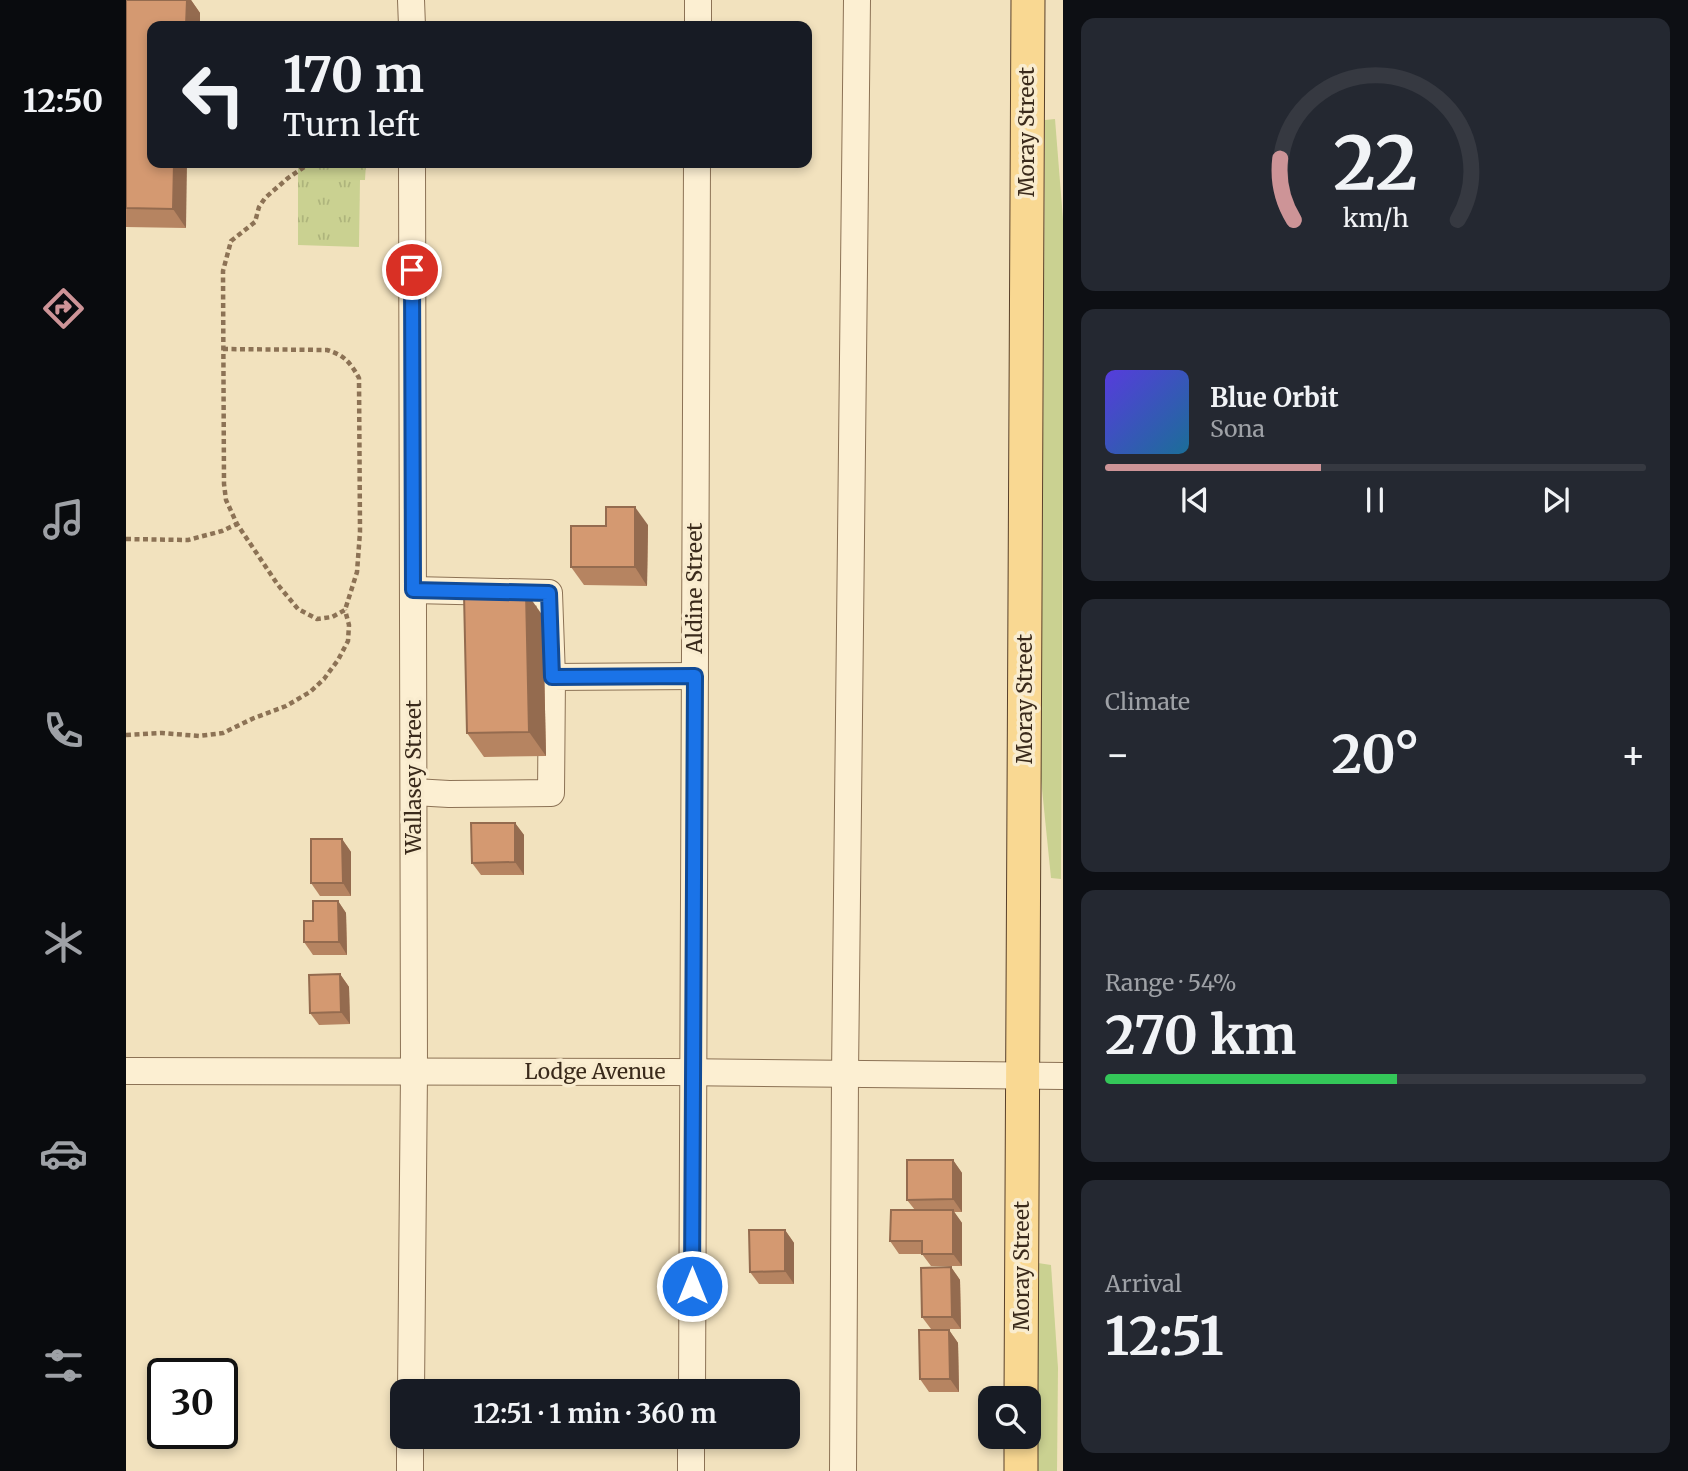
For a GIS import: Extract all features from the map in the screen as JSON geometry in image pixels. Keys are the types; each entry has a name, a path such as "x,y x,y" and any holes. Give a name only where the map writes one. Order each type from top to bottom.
{"main road":[{"name":"Moray Street","path":"1021,1386 1028,0"},
{"path":"1021,1449 1021,1471"}],"street":[{"path":"411,0 412,21"},
{"path":"698,0 698,21"},
{"path":"843,1471 857,0"},
{"name":"Wallasey Street","path":"411,1379 414,1072 412,168"},
{"name":"Aldine Street","path":"692,1379 697,168"},
{"path":"413,590 549,593 552,677 551,793 414,792"},
{"path":"552,677 695,676"},
{"name":"Lodge Avenue","path":"126,1071 1063,1076"},
{"path":"410,1449 410,1471"},
{"path":"691,1449 691,1471"}],"path":[{"path":"303,168 265,198 258,208 255,222 231,242 223,271 224,484 226,500 237,524 278,585 299,609 317,619 332,617 345,610"},
{"path":"126,735 162,733 199,736 223,733 286,706 310,692 338,660 348,640 349,625 345,610 357,572 360,532 359,378 351,365 339,354 327,350 223,349"},
{"path":"126,539 188,540 237,524"}],"green space":[{"path":"1055,119 1063,219 1061,879 1051,878 1041,779 1045,120"},
{"path":"298,168 366,168 365,180 360,180 359,247 298,245"},
{"path":"1038,1263 1051,1265 1058,1368 1057,1471 1037,1471 1037,1449 1041,1449 1041,1386 1037,1386"}],"building":[{"path":"126,0 187,0 186,21 147,21 147,168 174,168 173,209 126,208"},
{"path":"606,507 635,507 635,567 571,567 571,526 606,526"},
{"path":"526,592 529,732 467,733 464,594"},
{"path":"471,823 515,823 515,862 472,863"},
{"path":"311,839 342,839 343,883 311,883"},
{"path":"313,901 338,901 339,942 304,942 304,921 313,921"},
{"path":"340,974 341,1012 310,1013 309,975"},
{"path":"907,1160 953,1160 953,1199 907,1200"},
{"path":"891,1210 953,1210 953,1254 922,1254 922,1241 890,1241"},
{"path":"749,1230 785,1230 785,1271 750,1272"},
{"path":"951,1267 952,1317 922,1317 921,1268"},
{"path":"919,1330 949,1330 950,1379 920,1379"}],"route":[{"path":"412,270 413,590 549,593 552,677 695,676 692,1286"}]}
